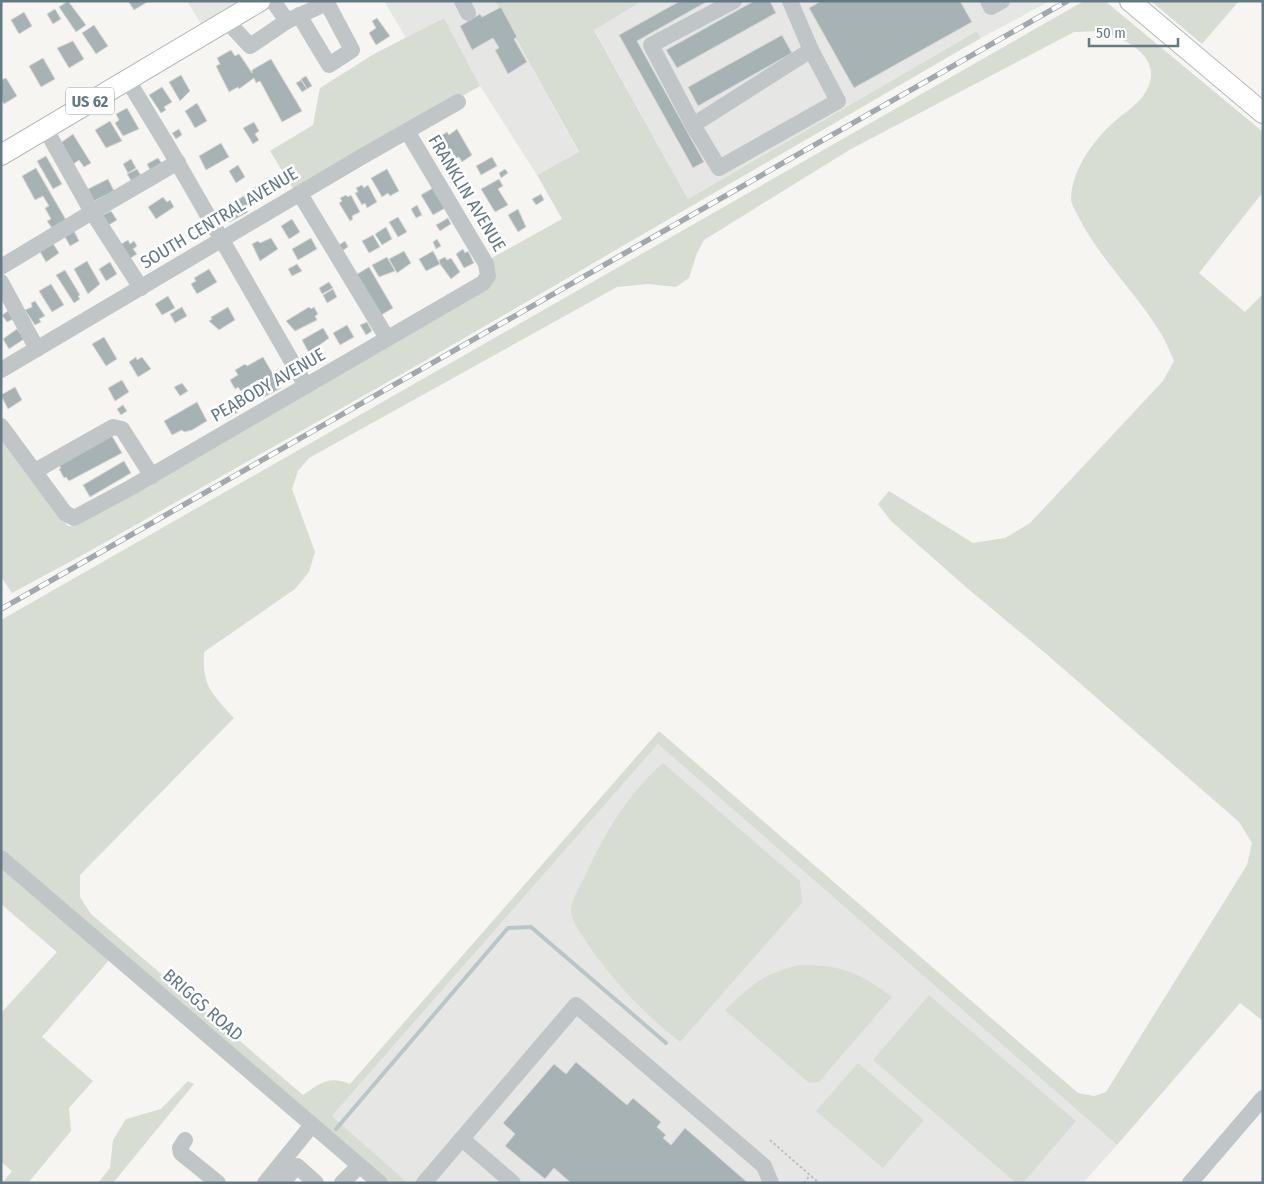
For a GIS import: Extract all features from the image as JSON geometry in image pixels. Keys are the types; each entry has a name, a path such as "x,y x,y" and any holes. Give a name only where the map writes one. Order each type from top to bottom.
{"main road":[{"name":"US 62","path":"1,154 260,1"},
{"path":"1130,1 1263,113"}],"street":[{"path":"226,20 250,46 293,18 273,1"},
{"path":"734,1 651,45 693,125 719,168 838,102 811,50 790,1"},
{"path":"988,1 992,8 1002,1"},
{"path":"693,125 811,50"},
{"path":"127,78 178,162 306,386"},
{"name":"SOUTH CENTRAL AVENUE","path":"1,370 458,102"},
{"path":"45,128 92,212 141,288"},
{"name":"FRANKLIN AVENUE","path":"407,131 486,264 488,276"},
{"path":"1,267 178,162"},
{"path":"300,194 387,338"},
{"name":"PEABODY AVENUE","path":"34,471 69,517 80,517 483,283 488,276"},
{"path":"1,282 37,349"},
{"path":"1,426 34,471 113,427 122,429 152,476"},
{"name":"BRIGGS ROAD","path":"1,858 380,1183"},
{"path":"424,1183 576,1005 764,1166 770,1183"},
{"path":"1191,1182 1263,1098"},
{"path":"265,1183 312,1125"},
{"path":"462,1139 513,1183"},
{"path":"185,1140 180,1148 181,1153 218,1183"},
{"path":"282,1183 297,1166 316,1183"},
{"path":"342,1183 360,1166"}],"path":[{"path":"770,1140 819,1183"},
{"path":"804,1183 810,1175"}],"shaded area":[{"path":"187,1 280,1 212,42"},
{"path":"384,1 495,1 579,153 537,175 480,86 444,18 406,38"},
{"path":"495,1 642,1 594,30 688,199 977,31 981,38 423,362 12,593 1,577 1,437 68,526 75,526 480,291 490,259 562,219 537,175 579,152"},
{"path":"642,1 1050,1 981,38 977,31 688,199 594,29"},
{"path":"1084,1 1105,1 1263,132 1263,192 1199,273 1245,312 1263,294 1263,1021 1240,1003 1117,1145 658,744 332,1116 408,1183 387,1183 1,849 1,620","holes":["1101,31 1134,46 1142,54 1148,62 1151,72 1150,84 1134,106 1107,128 1092,146 1075,177 1071,200 1074,209 1097,247 1153,321 1174,361 1163,381 1030,523 1005,538 973,543 889,491 878,504 891,521 967,588 1044,652 1239,822 1252,843 1247,865 1106,1092 1094,1096 1078,1093 659,731 350,1084 343,1081 330,1080 303,1095 91,914 80,897 80,875 234,718 210,689 205,674 204,652 295,589 309,572 315,552 292,489 298,471 309,458 617,287 648,284 676,287 689,278 697,253 704,240 851,149 1074,32"]},
{"path":"1151,1 1239,1 1202,44"},
{"path":"444,18 480,86 295,192 270,151 313,125 320,88 374,54"},
{"path":"658,744 1117,1145 1083,1183 408,1183 332,1116"},
{"path":"663,763 800,881 802,903 680,1042 640,1007 606,969 578,929 572,917 571,909 578,889 608,831 638,788"},
{"path":"1,868 110,959 42,1037 93,1081 69,1108 71,1131 28,1183 2,1183 12,1171 1,1162 1,1013 57,952 1,904"},
{"path":"800,965 838,968 860,976 892,997 819,1082 809,1083 725,1010 759,981 777,972"},
{"path":"929,995 1076,1121 1023,1183 1016,1183 873,1060"},
{"path":"858,1063 924,1120 883,1168 816,1111"},
{"path":"188,1081 194,1084 113,1183 98,1183 110,1168 113,1140 126,1119 161,1109"}],"building":[{"path":"68,1 86,25 76,32 59,7"},
{"path":"128,1 149,1 134,10"},
{"path":"680,1 708,1 637,41 704,162 693,168 619,35"},
{"path":"754,1 770,1 776,13 677,68 666,50"},
{"path":"821,1 960,1 972,22 854,88 809,8"},
{"path":"501,7 517,37 514,39 527,62 508,74 495,50 499,48 493,38 472,50 460,26 480,14 482,17"},
{"path":"55,9 61,19 53,24 47,14"},
{"path":"24,12 32,26 19,34 11,20"},
{"path":"377,18 390,36 376,45 369,33 376,28 372,21"},
{"path":"94,25 108,46 96,54 82,33"},
{"path":"782,35 792,53 698,106 688,87"},
{"path":"73,41 84,59 69,68 57,48"},
{"path":"231,50 235,56 239,54 252,73 252,70 271,59 302,111 282,122 260,81 256,83 254,78 239,89 238,87 229,92 216,66 220,64 217,58"},
{"path":"43,58 55,79 41,87 29,66"},
{"path":"181,75 190,91 180,101 169,82"},
{"path":"306,76 312,86 307,89 301,79"},
{"path":"6,78 17,96 4,104 1,99 1,80"},
{"path":"301,80 307,89 302,92 296,83"},
{"path":"162,87 172,102 164,107 166,110 161,113 149,95"},
{"path":"197,103 207,121 195,128 185,111"},
{"path":"127,108 139,129 123,136 115,123 119,120 116,114"},
{"path":"110,121 122,141 106,148 95,130"},
{"path":"254,122 259,131 255,134 259,140 253,144 243,128"},
{"path":"179,129 182,135 176,139 172,133"},
{"path":"457,129 472,155 462,162 459,157 456,158 450,148 447,150 439,137 447,132 449,135"},
{"path":"73,134 91,163 84,167 79,160 72,165 59,144"},
{"path":"221,143 229,157 206,170 199,156"},
{"path":"46,156 62,184 53,189 37,161"},
{"path":"492,157 497,166 481,175 476,166"},
{"path":"158,158 163,165 151,172 147,164"},
{"path":"131,159 136,168 128,173 123,164"},
{"path":"238,165 245,177 236,183 229,171"},
{"path":"36,168 66,220 52,228 47,221 51,219 45,208 49,206 43,196 35,200 22,176"},
{"path":"137,169 142,177 132,182 127,174"},
{"path":"387,169 399,191 390,196 388,193 382,197 371,178"},
{"path":"505,169 508,173 501,178 499,173"},
{"path":"108,179 114,191 94,201 88,189"},
{"path":"269,179 276,190 261,199 254,188"},
{"path":"499,179 503,186 498,189 508,205 495,212 481,189"},
{"path":"362,185 364,188 368,185 377,202 367,208 365,203 362,205 355,193 358,192 356,188"},
{"path":"433,188 445,208 433,215 421,195"},
{"path":"541,194 544,200 536,205 532,199"},
{"path":"346,195 348,197 351,195 360,212 352,216 353,219 350,221 339,203 342,201 340,198"},
{"path":"244,196 249,206 245,207 248,212 230,222 222,209"},
{"path":"163,197 167,202 170,200 174,207 156,219 148,207"},
{"path":"417,205 422,215 416,218 411,209"},
{"path":"518,209 526,227 518,232 508,215"},
{"path":"111,211 117,220 107,226 101,216"},
{"path":"398,217 407,232 398,237 389,222"},
{"path":"448,218 451,224 440,231 436,225"},
{"path":"292,219 300,232 289,239 281,226"},
{"path":"386,227 392,239 382,245 375,234"},
{"path":"73,229 79,241 70,246 64,235"},
{"path":"373,235 380,247 369,253 362,241"},
{"path":"271,238 278,249 260,261 252,244"},
{"path":"311,238 317,249 298,260 292,249"},
{"path":"437,239 441,246 436,249 433,242"},
{"path":"128,240 130,244 134,241 137,246 133,249 137,254 129,259 118,246"},
{"path":"345,241 348,247 342,251 339,245"},
{"path":"52,242 59,253 46,262 39,250"},
{"path":"463,249 465,253 468,251 474,263 464,268 456,254"},
{"path":"404,251 411,263 397,273 389,259"},
{"path":"433,251 440,264 426,271 419,259"},
{"path":"387,257 395,271 379,277 372,265"},
{"path":"445,257 447,260 451,258 460,272 451,279 440,264 439,260"},
{"path":"87,261 100,284 88,294 74,269"},
{"path":"110,262 117,274 106,281 99,269"},
{"path":"297,264 302,271 292,276 288,269"},
{"path":"369,267 393,308 378,317 354,276"},
{"path":"209,269 217,282 197,294 191,284 196,281 194,278"},
{"path":"65,270 80,295 78,296 80,299 74,303 56,275"},
{"path":"329,282 333,288 322,294 319,288"},
{"path":"51,284 64,305 52,312 39,291"},
{"path":"333,289 337,297 327,303 323,295"},
{"path":"168,296 175,308 162,315 155,304"},
{"path":"35,301 45,316 39,319 41,322 35,325 25,310 32,307 31,303"},
{"path":"182,307 187,316 175,323 170,314"},
{"path":"228,307 235,320 219,330 209,321 212,319 211,317"},
{"path":"309,307 311,309 314,307 318,314 315,316 317,320 295,331 286,321"},
{"path":"8,311 13,319 7,322 2,315"},
{"path":"367,322 372,331 366,335 360,325"},
{"path":"347,325 354,337 340,345 333,333"},
{"path":"323,328 329,338 309,353 302,340"},
{"path":"17,329 24,339 9,349 3,339"},
{"path":"104,337 117,359 106,366 92,344"},
{"path":"136,357 137,360 142,357 151,369 138,377 129,362"},
{"path":"263,357 281,388 264,397 259,389 263,387 258,380 241,391 238,387 235,389 230,380 238,375 235,370"},
{"path":"122,380 129,392 115,401 108,388"},
{"path":"182,383 188,391 180,396 174,387"},
{"path":"15,387 22,400 8,409 1,395"},
{"path":"197,402 207,421 192,430 184,432 182,430 172,435 164,421"},
{"path":"232,402 238,412 226,419 220,408"},
{"path":"123,405 127,411 121,415 117,409"},
{"path":"112,436 122,453 69,481 66,477 64,478 59,465"},
{"path":"124,461 131,473 90,497 83,485"},
{"path":"576,1062 627,1105 633,1098 661,1122 657,1127 666,1135 663,1138 671,1145 685,1128 748,1183 571,1183 554,1168 545,1179 505,1146 515,1134 503,1123 554,1064 566,1074"}],"waterway":[{"path":"336,1129 508,928 531,927 666,1043"}],"railway":[{"path":"1,609 1067,1"}]}
